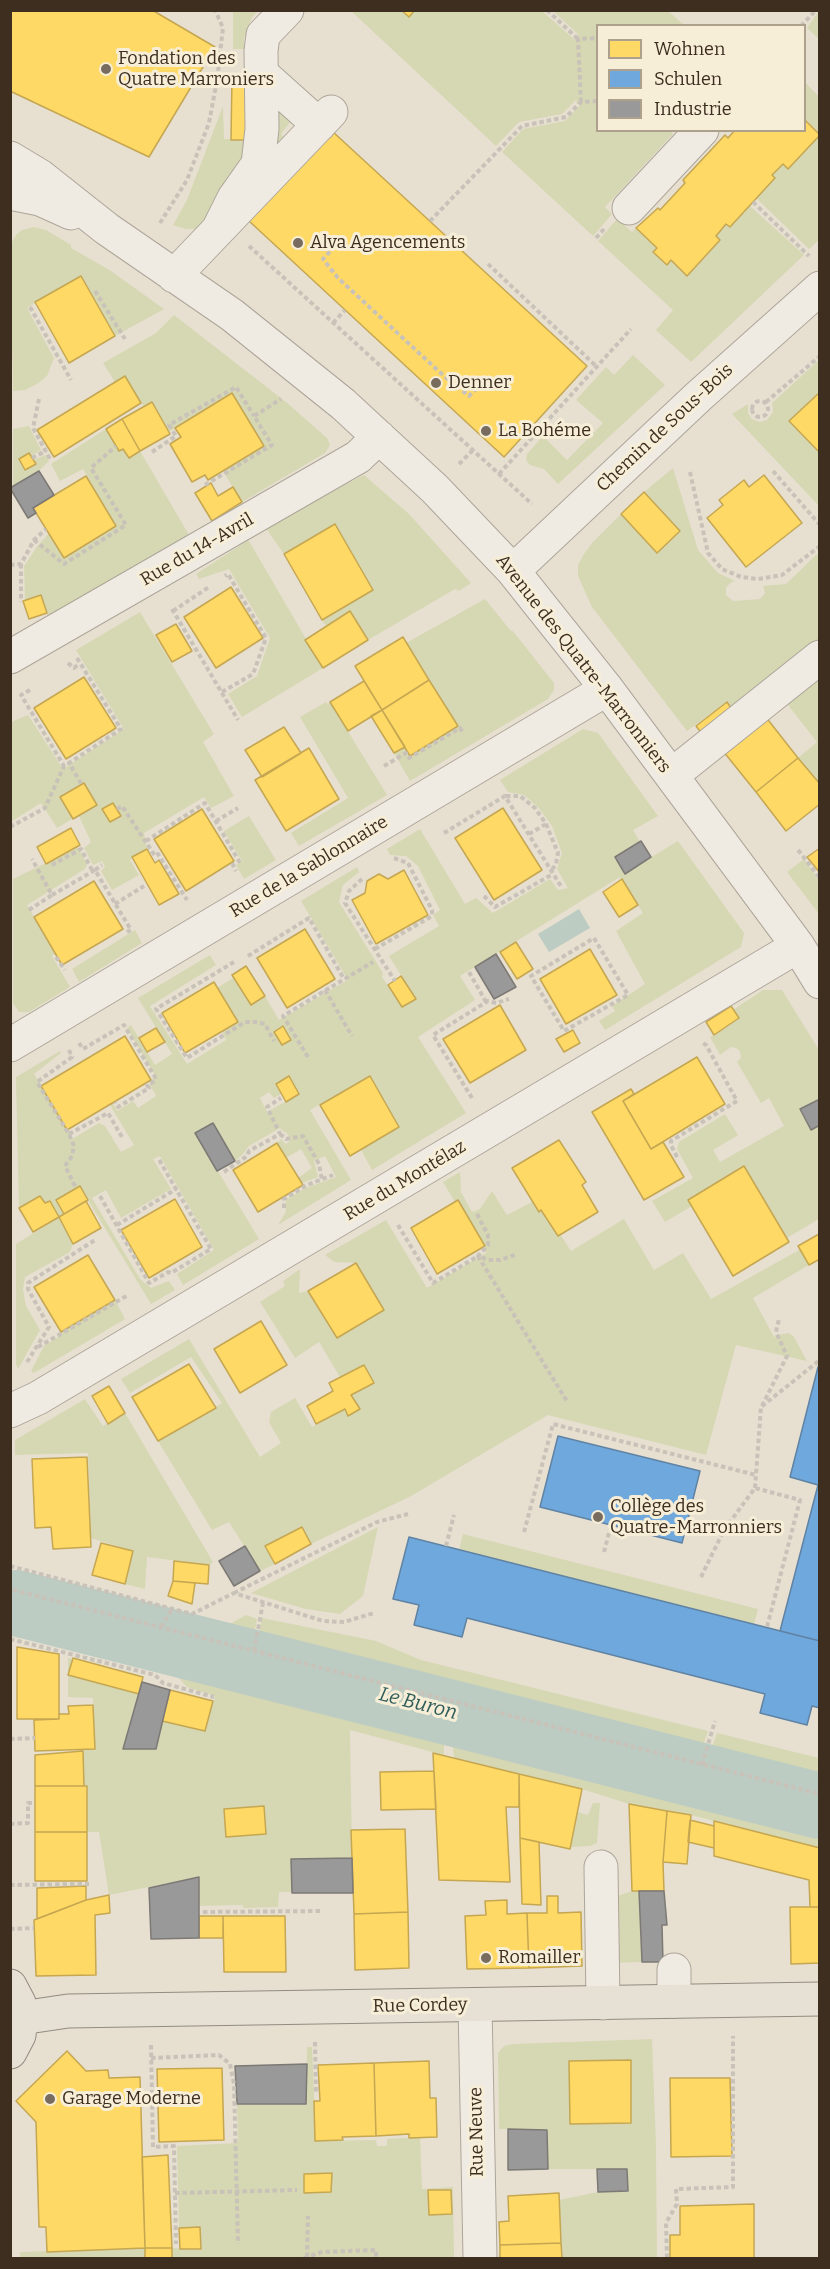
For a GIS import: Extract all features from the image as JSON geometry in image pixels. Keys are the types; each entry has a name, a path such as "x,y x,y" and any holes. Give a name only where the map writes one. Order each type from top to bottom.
{"main road":[{"path":"10,1986 19,2002 21,2018 19,2035 10,2052"},
{"name":"Rue Cordey","path":"21,2018 68,2011 603,2003 674,1986 819,1999"}],"street":[{"path":"218,230 234,198 258,164 262,129 263,35 286,10"},
{"path":"174,276 325,118 261,72"},
{"path":"629,207 700,132"},
{"path":"10,158 40,176 107,229"},
{"path":"10,193 40,199 107,229"},
{"name":"Avenue des Quatre-Marronniers","path":"107,229 232,315 343,404 435,489 513,571 672,775 798,946 819,982"},
{"name":"Chemin de Sous-Bois","path":"513,571 691,388 815,273"},
{"name":"Rue du 14-Avril","path":"10,657 358,457 379,437"},
{"path":"672,775 819,657"},
{"name":"Rue de la Sablonnaire","path":"10,1045 607,689"},
{"name":"Rue du Montélaz","path":"10,1411 48,1393 798,946"},
{"path":"601,1867 603,2003"},
{"name":"Rue Neuve","path":"475,2005 480,2259"}],"path":[{"path":"157,229 187,180 209,123 223,28 215,10"},
{"path":"548,10 578,39 581,102"},
{"path":"803,24 816,10"},
{"path":"578,39 596,38"},
{"path":"430,221 522,126 566,117 581,102 596,101"},
{"path":"753,202 815,273"},
{"path":"247,244 539,511"},
{"path":"335,246 323,259 338,278 445,377 469,396 483,382"},
{"path":"488,264 596,366"},
{"path":"95,291 125,339"},
{"path":"30,307 71,380"},
{"path":"333,323 345,310"},
{"path":"499,474 631,329"},
{"path":"766,402 819,356"},
{"path":"152,452 176,436 169,425 236,387 272,445 205,485"},
{"path":"254,416 290,394"},
{"path":"39,399 33,428 50,459"},
{"path":"756,401 766,402 769,410 766,415 758,417 753,414 752,408 756,401"},
{"path":"34,540 64,564 126,525 91,468 116,446"},
{"path":"454,469 473,450"},
{"path":"32,458 46,451"},
{"path":"773,471 819,525"},
{"path":"690,472 708,553 722,569 741,577 758,579 782,575 819,546"},
{"path":"21,602 21,564 34,540 46,530"},
{"path":"10,565 21,564"},
{"path":"219,580 228,574 266,638 253,674 222,692"},
{"path":"173,610 210,586"},
{"path":"163,609 172,608 238,720"},
{"path":"10,827 45,808 64,766 121,729 82,664 79,664"},
{"path":"31,689 21,695 64,766"},
{"path":"384,766 406,753 409,758 460,728 469,742"},
{"path":"69,763 82,784"},
{"path":"505,796 562,888"},
{"path":"444,833 505,796 520,796 535,808 546,824 558,853 552,872 495,907 483,896"},
{"path":"146,841 205,803 239,861 233,865 236,872 229,876"},
{"path":"117,809 122,806 155,856 158,854 188,900 197,895"},
{"path":"216,821 238,808"},
{"path":"529,834 546,824"},
{"path":"52,865 81,849 131,930 121,935"},
{"path":"798,850 819,878"},
{"path":"375,949 432,916 432,910 408,863 393,857 384,863"},
{"path":"32,859 52,896"},
{"path":"29,909 102,865"},
{"path":"366,875 349,891 345,903 394,981"},
{"path":"115,904 144,886"},
{"path":"248,956 309,918 344,979"},
{"path":"594,938 628,994 584,1020 564,1031 531,976 594,938"},
{"path":"56,957 63,970 65,969"},
{"path":"234,962 156,1009 186,1058 245,1022 265,1024 274,1041"},
{"path":"308,1057 283,1016 373,962"},
{"path":"469,972 486,1002"},
{"path":"325,990 352,1036"},
{"path":"481,1092 471,1099 433,1035 488,1001 496,1003 509,999"},
{"path":"78,1041 83,1049 124,1025 155,1077 155,1081 147,1085 149,1088 118,1107 115,1102"},
{"path":"677,1157 671,1141 737,1101 706,1044 694,1041"},
{"path":"68,1048 72,1057 37,1082 74,1146 72,1156 65,1166 76,1188"},
{"path":"281,1098 267,1107 280,1134 286,1139 303,1136 319,1164 322,1180"},
{"path":"69,1134 108,1113 123,1139"},
{"path":"224,1172 247,1156 249,1151 280,1134"},
{"path":"100,1196 149,1283 168,1272 171,1274 211,1249 158,1158"},
{"path":"284,1208 284,1199 307,1185 333,1175"},
{"path":"117,1225 176,1189"},
{"path":"407,1218 397,1224 433,1283 478,1256 488,1245 488,1235 477,1214"},
{"path":"25,1366 49,1327 28,1289 28,1283 95,1239"},
{"path":"478,1256 488,1260 500,1260 515,1255"},
{"path":"478,1256 568,1403"},
{"path":"36,1348 128,1295"},
{"path":"701,1577 724,1530 755,1488 761,1407 787,1356 776,1332 779,1319"},
{"path":"761,1407 819,1360"},
{"path":"524,1532 554,1425 756,1475"},
{"path":"755,1488 800,1500 767,1627"},
{"path":"10,1566 192,1614 377,1522 408,1515"},
{"path":"446,1546 454,1515"},
{"path":"604,1552 611,1525"},
{"path":"14,1590 819,1794"},
{"path":"234,1593 262,1604 323,1621 344,1622 374,1613"},
{"path":"254,1651 262,1604"},
{"path":"161,1627 172,1609"},
{"path":"10,1639 155,1674 164,1683 214,1697"},
{"path":"702,1765 715,1721"},
{"path":"10,1739 35,1738"},
{"path":"10,1824 28,1823 28,1803 34,1803"},
{"path":"10,1885 89,1884"},
{"path":"202,1912 320,1911"},
{"path":"10,1929 34,1928"},
{"path":"666,2259 666,2223 677,2204 676,2189 734,2187 733,2031"},
{"path":"315,2038 316,2094"},
{"path":"151,2041 153,2147 174,2146 176,2244"},
{"path":"151,2058 219,2055 230,2064 234,2084 238,2244"},
{"path":"175,2193 297,2190"},
{"path":"308,2216 305,2258 322,2252 376,2250 376,2259"}],"green space":[{"path":"415,10 542,11 575,40 575,36 579,35 553,11 668,11 683,24 596,24 596,132 672,132 673,134 605,207 612,214 593,236 502,152 523,129 565,121 581,104 577,104 576,100 562,114 519,122 496,146 351,11 401,11 409,17"},
{"path":"233,11 258,11 252,17 244,38 244,49 233,49"},
{"path":"819,11 819,39 807,28"},
{"path":"806,83 819,97 819,133 806,120"},
{"path":"270,97 297,113 281,134 291,145 266,166"},
{"path":"223,106 224,139 252,140 213,216 196,229 173,225 187,200"},
{"path":"819,135 819,240 809,249 756,198 775,179 772,175 783,164"},
{"path":"750,206 804,255 691,362 656,330 673,310 598,241 617,219 632,232 636,228 657,248 653,252 666,265 671,260 687,276 720,241 716,236 726,224 730,227"},
{"path":"34,227 46,230 71,245 71,248 111,271 164,309 115,336 81,276 27,308 54,358 47,376 25,390 13,391 10,250 17,234"},
{"path":"174,315 286,402 327,438 330,445 325,453 242,502 223,471 264,446 232,393 169,432 152,403 144,407 125,377 115,382 103,363 156,333"},
{"path":"633,355 665,385 558,484 544,469 530,465 526,460 527,454 543,436 567,460 603,423 576,400 606,367 614,375"},
{"path":"819,360 819,392 789,421 819,453 819,506 732,414 748,404 748,413 752,419 760,422 767,420 773,412 772,403"},
{"path":"29,426 41,450 19,459 25,470 36,464 34,460 45,455 49,461 39,471 13,487 13,429"},
{"path":"106,429 119,451 123,449 128,458 140,451 189,535 49,620 41,596 25,601 24,566 37,547 49,533 116,526 83,469 60,481 51,464"},
{"path":"673,468 698,550 718,573 735,581 726,588 726,595 733,601 760,599 765,593 763,586 786,584 819,554 819,644 733,711 726,702 687,731 592,607 578,576 578,565 584,554 621,514 657,552 680,531 644,492"},
{"path":"364,475 409,514 471,583 459,591 455,589 368,640 350,611 326,626 322,620 373,590 335,524 284,554 265,527"},
{"path":"247,541 323,668 242,717 228,694 257,676 270,638 229,569 199,579 196,574"},
{"path":"485,599 554,683 554,690 548,699 410,781 394,753 458,726 406,643"},
{"path":"140,612 214,734 203,742 234,796 211,808 204,797 144,833 147,849 130,860 139,875 112,890 101,871 105,867 102,861 93,865 84,848 91,842 79,816 97,805 84,783 60,797 72,819 57,828 41,803 12,821 11,722 28,715 63,769 124,729 76,650"},
{"path":"819,672 819,784 798,758 817,742 784,700"},
{"path":"326,702 328,704 330,702 387,795 299,846 291,833 348,798 300,717"},
{"path":"583,729 598,733 658,816 633,830 640,842 615,857 625,873 678,841 744,933 741,947 605,1030 599,1021 615,1011 612,1006 645,984 616,931 643,913 620,877 460,976 475,1000 418,1037 466,1113 372,1170 361,1150 399,1127 370,1076 310,1110 351,1180 278,1225 286,1212 286,1200 306,1188 336,1177 325,1156 314,1161 318,1177 302,1183 298,1178 312,1168 301,1149 286,1158 277,1143 281,1139 286,1144 291,1140 280,1128 249,1146 235,1161 213,1123 195,1133 259,1239 183,1285 177,1274 214,1250 160,1156 153,1159 171,1189 121,1218 106,1190 92,1198 140,1279 151,1288 169,1281 175,1290 151,1304 80,1187 57,1199 64,1214 59,1217 50,1201 45,1203 40,1196 19,1208 21,1212 19,1212 16,1077 60,1051 61,1053 34,1074 72,1139 99,1123 105,1126 121,1152 134,1145 110,1105 113,1103 117,1111 133,1101 138,1108 156,1096 150,1085 151,1080 156,1077 127,1028 131,1025 155,1065 172,1054 138,998 210,955 216,965 150,1006 187,1064 226,1040 222,1031 238,1022 217,988 233,978 251,1005 265,996 279,1020 348,980 301,901 357,867 359,872 343,885 339,902 402,1007 416,999 389,956 439,926 433,915 440,910 418,866 406,856 390,855 387,849 420,829 465,904 476,898 493,913 550,879 558,890 568,888 557,869 562,853 552,826 538,807 524,795 508,792 500,780","holes":["289,1076 299,1094 267,1112 260,1098 269,1092 274,1098 281,1094 276,1084"]},
{"path":"249,816 276,860 244,879 236,865 242,861 224,831"},
{"path":"78,847 87,865 85,869 27,905 55,954 52,956 70,987 29,1012 19,1012 13,1003 13,879"},
{"path":"804,859 819,880 819,914 787,872"},
{"path":"135,930 142,943 79,982 72,969"},
{"path":"763,990 782,990 819,1050 819,1099 800,1110 811,1130 819,1125 819,1219 787,1238 744,1166 688,1200 692,1206 665,1222 652,1201 693,1178 677,1149 679,1142 725,1114 738,1135 713,1150 720,1162 784,1126 769,1098 761,1103 737,1062 741,1058 740,1051 731,1047 720,1055 710,1037 739,1019 733,1010"},
{"path":"460,1172 461,1192 472,1212 480,1209 492,1191 507,1215 532,1202 539,1212 541,1210 557,1236 560,1234 571,1251 624,1219 654,1270 683,1253 711,1299 801,1249 819,1259 753,1298 774,1337 789,1333 794,1337 807,1361 736,1345 706,1455 548,1415 411,1496 311,1544 301,1527 265,1546 275,1564 260,1571 229,1522 212,1530 158,1441 222,1403 191,1357 130,1393 121,1379 189,1339 260,1457 281,1443 269,1422 271,1412 295,1398 312,1427 345,1409 348,1415 359,1409 319,1342 295,1358 260,1302 285,1286 283,1281 300,1269 299,1293 308,1291 336,1338 384,1310 356,1263 334,1262 325,1255 386,1220 427,1288 486,1253 485,1246 458,1201 455,1202 443,1182"},
{"path":"59,1217 73,1244 70,1252 25,1277 23,1289 26,1306 40,1330 18,1369 16,1364 16,1244"},
{"path":"115,1300 125,1319 34,1373 31,1371 44,1346 62,1335 61,1332"},
{"path":"85,1399 103,1426 125,1413 213,1562 209,1565 147,1557 145,1589 125,1584 133,1551 91,1538 88,1453 15,1455 15,1440"},
{"path":"378,1527 363,1596 340,1614 306,1609 251,1593"},
{"path":"463,1534 758,1609 754,1624 459,1550"},
{"path":"13,1582 76,1591 166,1615 161,1623 13,1586"},
{"path":"13,1612 441,1723 441,1744 444,1745 444,1755 350,1730 352,1858 291,1860 292,1892 279,1892 278,1907 199,1906 199,1877 109,1895 99,1832 87,1832 87,1786 84,1786 83,1751 95,1748 93,1698 68,1697 68,1675 139,1694 162,1721 205,1731 215,1696 187,1687 176,1675 35,1640 13,1637","holes":["263,1806 266,1833 226,1837 224,1809"]},
{"path":"246,1615 257,1619 252,1646 175,1627 179,1619 221,1629"},
{"path":"262,1618 376,1641 421,1660 708,1731 698,1760 257,1647"},
{"path":"68,1658 72,1659 68,1675"},
{"path":"451,1727 819,1821 819,1848 691,1815 629,1804 582,1789 454,1758"},
{"path":"717,1733 819,1758 819,1791 707,1762"},
{"path":"593,1803 600,1803 597,1843 590,1846 571,1847 578,1812 588,1815"},
{"path":"632,1891 639,1891 642,1962 612,1963 609,1899"},
{"path":"652,2039 657,2258 562,2258 559,2200 598,2192 628,2191 627,2169 548,2169 547,2130 499,2129 498,2053 504,2046","holes":["631,2060 631,2123 570,2124"]},
{"path":"307,2047 312,2047 316,2141 376,2140 377,2146 387,2146 387,2139 420,2137 422,2189 453,2187 454,2258 172,2258 172,2248 200,2249 179,2228 177,2146 238,2143 237,2104 306,2104"},
{"path":"145,2248 145,2258 20,2258 20,2252"}],"shaded area":[{"path":"579,909 590,928 549,952 538,934"}],"building: Wohnen":[{"name":"Fondation des Quatre Marroniers","path":"10,10 152,10 215,47 149,157 10,91"},
{"path":"401,10 415,10 409,17"},
{"path":"232,76 253,76 252,140 231,140"},
{"path":"806,121 820,135 788,169 783,164 772,175 775,178 730,227 726,224 716,236 720,240 687,276 671,260 667,265 653,252 657,248 636,228 658,208 660,210 685,183 683,180 725,135 728,138 733,132 806,132"},
{"path":"332,131 587,366 504,457 249,221"},
{"path":"81,276 115,336 69,363 35,302"},
{"path":"125,376 141,403 54,457 37,430"},
{"path":"820,392 820,453 789,421"},
{"path":"232,393 264,446 208,480 205,475 192,482 170,444 181,437 175,428"},
{"path":"152,402 170,434 140,451 122,419"},
{"path":"122,419 140,451 129,458 123,449 119,451 106,429"},
{"path":"29,453 36,464 25,470 19,459"},
{"path":"764,475 802,523 746,567 707,518 723,505 719,500 744,480 749,487"},
{"path":"86,476 116,526 64,558 33,508"},
{"path":"211,483 218,496 233,487 242,502 212,521 195,493"},
{"path":"644,492 680,531 657,553 621,514"},
{"path":"335,524 373,590 322,620 284,554"},
{"path":"231,587 263,638 216,668 184,617"},
{"path":"41,595 47,613 29,619 23,601"},
{"path":"350,611 368,640 323,668 305,640"},
{"path":"176,624 192,651 172,662 156,635"},
{"path":"403,637 429,680 382,710 355,666"},
{"path":"84,677 116,728 66,759 34,708"},
{"path":"429,680 458,726 410,756 382,710"},
{"path":"364,681 382,710 348,731 330,702"},
{"path":"727,702 733,711 703,735 696,726"},
{"path":"382,710 405,747 394,753 371,716"},
{"path":"765,716 798,758 756,792 723,751"},
{"path":"284,727 301,753 262,777 245,750"},
{"path":"309,748 339,799 286,831 255,780"},
{"path":"798,758 820,784 820,804 786,831 756,792"},
{"path":"84,783 97,805 73,819 60,797"},
{"path":"113,803 121,816 110,822 102,809"},
{"path":"503,808 542,870 494,900 455,838"},
{"path":"202,809 234,861 186,891 154,839"},
{"path":"71,828 80,845 46,864 37,847"},
{"path":"820,848 820,873 807,857"},
{"path":"147,849 155,863 159,860 179,894 159,905 132,857"},
{"path":"404,870 428,915 376,944 352,900 365,893 367,881 379,874 388,879"},
{"path":"622,879 638,905 619,917 603,892"},
{"path":"94,881 123,929 62,965 34,917"},
{"path":"305,929 335,979 287,1008 257,958"},
{"path":"516,942 533,969 517,979 500,952"},
{"path":"590,949 617,995 566,1024 540,979"},
{"path":"246,966 265,996 251,1005 232,975"},
{"path":"401,976 416,999 402,1007 388,985"},
{"path":"214,982 238,1022 185,1053 162,1013"},
{"path":"500,1005 526,1050 470,1083 443,1039"},
{"path":"731,1006 739,1018 714,1035 706,1022"},
{"path":"283,1026 291,1040 282,1045 274,1032"},
{"path":"156,1028 165,1042 147,1052 139,1038"},
{"path":"573,1030 580,1043 564,1052 556,1039"},
{"path":"125,1036 151,1080 67,1130 41,1086"},
{"path":"697,1057 725,1104 651,1149 623,1101"},
{"path":"289,1076 299,1094 286,1102 276,1084"},
{"path":"370,1076 399,1127 350,1156 320,1105"},
{"path":"631,1089 634,1094 623,1101 651,1149 663,1142 684,1177 644,1200 592,1112"},
{"path":"559,1140 586,1182 582,1185 598,1212 558,1236 541,1210 539,1212 512,1168"},
{"path":"277,1143 303,1185 258,1212 233,1170"},
{"path":"744,1166 789,1242 733,1276 688,1200"},
{"path":"80,1186 88,1200 64,1214 56,1200"},
{"path":"40,1196 45,1203 50,1201 59,1217 33,1232 19,1208"},
{"path":"175,1199 202,1247 149,1278 121,1230"},
{"path":"458,1200 485,1246 437,1274 411,1228"},
{"path":"86,1201 101,1228 73,1244 59,1217"},
{"path":"819,1234 820,1259 809,1265 798,1246"},
{"path":"88,1255 115,1300 61,1332 34,1287"},
{"path":"356,1263 384,1310 337,1338 308,1291"},
{"path":"261,1321 287,1365 240,1393 214,1349"},
{"path":"189,1364 216,1408 158,1441 132,1397"},
{"path":"364,1365 374,1383 351,1395 360,1409 348,1416 345,1409 316,1424 307,1406 333,1391 329,1383"},
{"path":"109,1386 125,1413 108,1424 92,1396"},
{"path":"87,1457 91,1547 53,1549 51,1527 35,1528 32,1459"},
{"path":"302,1527 311,1544 275,1564 265,1546"},
{"path":"101,1543 133,1551 125,1584 92,1575"},
{"path":"174,1561 209,1565 208,1584 173,1581"},
{"path":"173,1581 195,1583 192,1604 168,1596"},
{"path":"17,1647 59,1654 59,1719 17,1719"},
{"path":"73,1658 143,1677 139,1694 68,1675"},
{"path":"170,1690 213,1701 205,1731 162,1721"},
{"path":"93,1705 95,1749 35,1751 34,1720 59,1719 59,1714 69,1714 68,1706"},
{"path":"83,1751 84,1786 35,1786 35,1755"},
{"path":"433,1753 519,1774 519,1807 506,1807 510,1882 439,1880"},
{"path":"434,1771 436,1809 381,1810 380,1772"},
{"path":"519,1774 582,1789 570,1849 520,1838"},
{"path":"35,1786 87,1786 87,1832 35,1832"},
{"path":"629,1804 667,1811 663,1862 664,1891 632,1891"},
{"path":"264,1806 266,1834 226,1837 224,1809"},
{"path":"667,1811 691,1815 687,1864 663,1862"},
{"path":"690,1820 714,1826 714,1848 688,1842"},
{"path":"714,1821 820,1848 820,1907 810,1907 809,1880 714,1856"},
{"path":"405,1829 408,1912 354,1914 351,1830"},
{"path":"35,1832 87,1832 87,1881 35,1881"},
{"path":"520,1838 539,1842 541,1905 522,1904"},
{"path":"86,1886 86,1900 37,1919 37,1888"},
{"path":"109,1895 110,1913 95,1915 96,1975 36,1976 34,1920 86,1900"},
{"path":"547,1896 558,1896 558,1913 581,1912 582,1966 529,1968 527,1913 547,1913"},
{"path":"507,1900 507,1914 527,1913 529,1968 467,1969 465,1916 486,1915 485,1901"},
{"path":"790,1907 820,1907 820,1963 791,1964"},
{"path":"408,1912 409,1968 355,1970 354,1914"},
{"path":"199,1916 223,1916 223,1938 199,1938"},
{"path":"223,1916 285,1916 286,1972 224,1972"},
{"path":"67,2051 86,2071 108,2070 109,2078 140,2077 145,2248 47,2252 46,2227 39,2227 36,2122 16,2101"},
{"path":"631,2060 631,2123 570,2124 569,2061"},
{"path":"429,2061 430,2098 436,2098 437,2137 409,2138 409,2134 376,2136 374,2063"},
{"path":"374,2063 376,2136 315,2141 314,2101 320,2101 318,2065"},
{"path":"222,2068 224,2140 159,2142 157,2069"},
{"path":"670,2078 730,2078 732,2156 671,2157"},
{"path":"168,2155 172,2248 145,2248 142,2157"},
{"path":"332,2173 331,2192 304,2193 304,2174"},
{"path":"428,2190 451,2190 452,2214 429,2215"},
{"path":"559,2193 561,2243 500,2245 499,2222 509,2221 508,2196"},
{"path":"754,2204 754,2258 670,2258 670,2235 680,2235 680,2206"},
{"path":"200,2227 201,2249 180,2249 179,2228"},
{"path":"561,2243 562,2258 500,2258 500,2245"},
{"path":"145,2248 172,2248 172,2258 145,2258"}],"building: Schulen":[{"path":"818,1367 820,1367 820,1641 780,1631 818,1485 790,1477"},
{"path":"558,1436 700,1471 682,1543 540,1507"},
{"path":"409,1537 820,1641 820,1708 812,1706 807,1725 760,1713 765,1694 467,1618 462,1637 414,1625 419,1605 393,1599"}],"building: Industrie":[{"path":"39,471 54,495 33,508 36,513 28,518 10,488"},
{"path":"641,841 651,857 625,874 615,857"},
{"path":"496,954 516,987 494,999 475,967"},
{"path":"820,1099 820,1125 811,1130 800,1109"},
{"path":"213,1123 235,1161 217,1171 195,1133"},
{"path":"245,1546 260,1571 234,1586 219,1561"},
{"path":"142,1682 170,1690 156,1749 123,1749"},
{"path":"352,1858 353,1893 292,1893 291,1859"},
{"path":"199,1877 199,1938 151,1939 149,1888"},
{"path":"639,1891 664,1891 667,1925 662,1925 663,1962 642,1962"},
{"path":"307,2064 306,2104 237,2104 235,2066"},
{"path":"508,2129 547,2130 548,2169 508,2170"},
{"path":"597,2169 627,2169 628,2191 598,2192"}],"waterway":[{"name":"Le Buron","path":"16,1603 820,1806"}],"place":[{"name":"Fondation des Quatre Marroniers","path":"106,69"},
{"name":"Alva Agencements","path":"298,243"},
{"name":"Denner","path":"436,383"},
{"name":"La Bohéme","path":"486,431"},
{"name":"Collège des Quatre-Marronniers","path":"598,1517"},
{"name":"Romailler","path":"486,1958"},
{"name":"Garage Moderne","path":"50,2099"}]}
